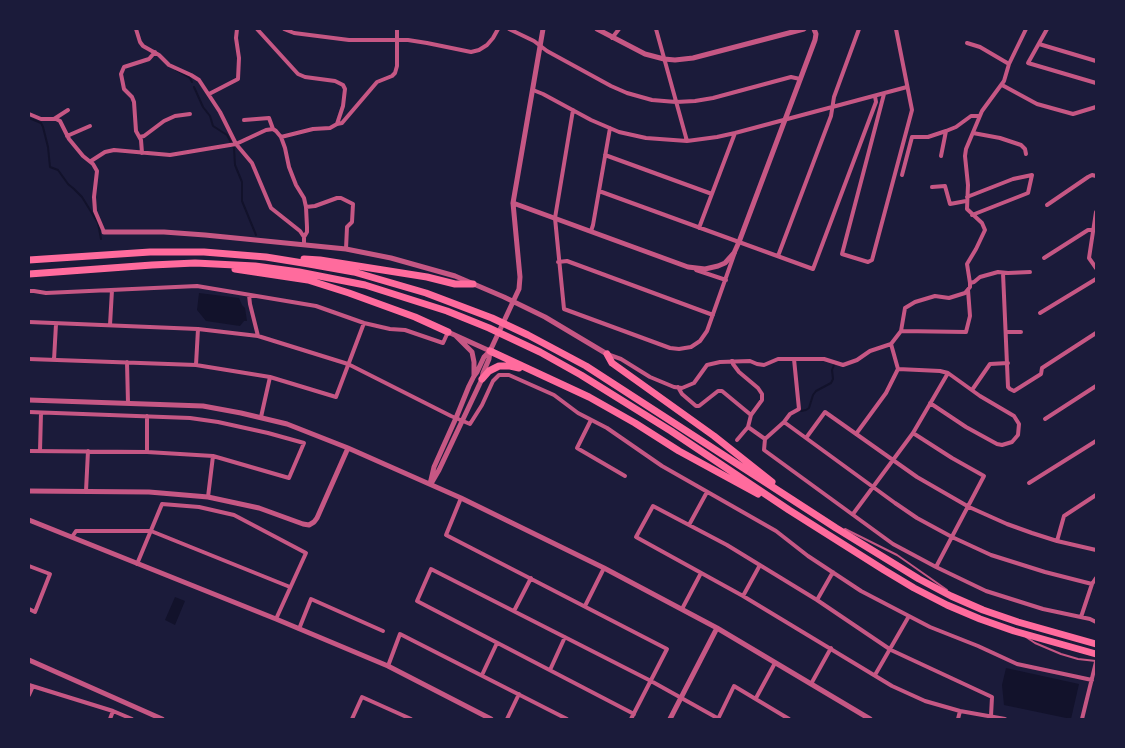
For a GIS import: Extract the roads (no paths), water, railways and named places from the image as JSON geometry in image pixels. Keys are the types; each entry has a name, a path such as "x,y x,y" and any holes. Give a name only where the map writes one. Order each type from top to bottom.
{"highway":[{"path":"29,260 150,252 204,252 320,260 427,277 455,284 473,284"},
{"path":"266,257 354,272 402,285 492,318 528,335 586,366 798,504 919,579 983,610 1018,622 1096,644"},
{"path":"195,263 308,280 349,292 415,317 448,332"},
{"path":"29,274 195,263 255,266 299,272 358,284 400,295 447,311 489,328 540,352 608,391 743,478 789,510 914,588 980,619 1018,632 1096,654"},
{"path":"491,349 538,374 589,397 635,423 679,451 789,510"},
{"path":"607,354 612,363 714,436 798,504"},
{"path":"482,379 494,368 503,365 538,374"}],"street":[{"path":"136,29 141,44 155,52 169,65 195,78 209,94 220,112 234,145 252,163 272,208 304,237"},
{"path":"209,94 238,79 239,58 236,38 237,29"},
{"path":"257,29 298,74 305,77 335,80 343,84 345,95 337,124"},
{"path":"284,29 298,34 349,40 397,39 427,42 474,52 489,43 498,29"},
{"path":"282,138 313,129 330,128 342,123 377,82 392,76 397,66 397,29"},
{"path":"509,29 540,46 546,51 619,90 652,100 676,102 695,101 713,98 792,77 800,79"},
{"path":"430,484 434,467 482,379 491,349 518,293 520,281 513,203 543,29"},
{"path":"597,29 639,52 664,59 675,60 694,58 784,32 804,29"},
{"path":"612,38 619,29"},
{"path":"656,29 686,141"},
{"path":"573,110 555,218 558,262 564,310 670,348 685,349 696,344 704,336 713,315 815,40 816,34 814,29"},
{"path":"778,256 831,116 834,97 859,29"},
{"path":"884,94 842,254 868,262 872,260 912,110 896,29"},
{"path":"900,331 966,332 970,316 968,290 970,283 967,264 976,249 984,230 982,223 967,209 966,199 968,185 965,156 966,149 979,116 1004,81 1009,64 1026,29"},
{"path":"1047,29 1028,63 1096,83"},
{"path":"967,43 980,47 1009,64"},
{"path":"1039,44 1096,61"},
{"path":"142,153 140,137 136,132 133,99 124,89 121,74 124,67 149,59 155,52"},
{"path":"1002,85 1037,104 1073,114 1096,106"},
{"path":"533,90 610,128 646,138 686,141 735,133 907,87"},
{"path":"599,191 813,269 876,102 875,96"},
{"path":"54,119 68,110"},
{"path":"29,114 41,119 54,119 61,122 67,136 80,153 91,161 96,171 94,197 95,211 104,232 181,232 304,244 377,254 413,263 455,276 541,315 597,349 621,359 650,377 678,387 686,387 694,383 707,366 732,361 750,361 764,365 775,359 824,359 843,365 857,360 870,351 891,344 900,331 903,313 907,306 935,296 947,298 955,297 968,290"},
{"path":"140,137 144,136 164,121 175,116 190,114"},
{"path":"902,175 912,137 928,137 956,127 971,116 979,116"},
{"path":"244,120 269,118 273,129 282,138 289,167 296,185 304,198 306,206 307,232 304,237 304,244"},
{"path":"67,136 90,126"},
{"path":"591,231 610,128"},
{"path":"91,161 105,152 114,150 170,155 234,145 264,130 273,129"},
{"path":"941,156 946,131"},
{"path":"700,228 735,133"},
{"path":"973,133 1000,138 1017,144 1027,152"},
{"path":"605,155 712,194"},
{"path":"932,187 946,186 950,204 1014,179 1032,175 1028,194 972,214"},
{"path":"1047,205 1088,177 1092,175 1096,176"},
{"path":"306,206 321,204 337,198 341,198 353,204 352,222 348,227 346,249"},
{"path":"513,203 726,280"},
{"path":"1096,212 1089,258 1096,268"},
{"path":"1044,258 1088,230 1093,230"},
{"path":"688,267 705,269 718,266 731,258 737,248"},
{"path":"558,262 566,262 713,315"},
{"path":"970,283 974,282 980,277 998,272 1030,272"},
{"path":"1003,273 1008,387 1014,391 1041,374 1042,368 1096,333"},
{"path":"1040,313 1096,278"},
{"path":"29,291 46,294 197,286 316,306 364,323 390,329 405,330 443,343 448,332 491,349"},
{"path":"110,325 112,290"},
{"path":"249,295 258,336"},
{"path":"29,322 198,329 258,336 348,364 470,424 482,406 493,381 499,375 509,375 554,395 578,413 607,428 662,466 776,531 808,556 861,591 930,627 1016,664 1093,677"},
{"path":"29,358 196,365 270,377 336,397 364,323"},
{"path":"54,360 56,324"},
{"path":"196,365 198,329"},
{"path":"1006,332 1021,332"},
{"path":"456,336 472,352 474,376"},
{"path":"856,434 886,393 898,369 891,344"},
{"path":"459,419 474,376 484,357 491,349"},
{"path":"794,359 799,409 790,414 784,422 765,439 764,450 893,544 936,567 986,591 1043,609 1090,619 1096,622"},
{"path":"732,361 739,372 758,388 762,394 762,400 751,415 748,426 737,440"},
{"path":"127,362 128,403"},
{"path":"972,390 990,364 1008,363"},
{"path":"898,369 940,371 948,373 1014,416 1019,424 1019,431 1012,442 1002,445 992,442 930,403"},
{"path":"853,514 913,433 948,373"},
{"path":"261,417 270,377"},
{"path":"1045,419 1096,386"},
{"path":"678,387 682,394 696,406 699,406 716,392 722,391 751,415"},
{"path":"29,400 203,406 261,417 287,424 348,448 461,498 604,568 682,608 870,719"},
{"path":"29,412 147,416 218,422 304,443 289,478 213,456 147,452 29,451"},
{"path":"806,438 825,412 932,486 969,507 1019,529 1057,541 1096,550"},
{"path":"40,451 41,413"},
{"path":"147,416 147,452"},
{"path":"591,420 577,448 625,476"},
{"path":"784,422 872,487 917,518 952,537 991,555 1045,572 1092,584"},
{"path":"748,426 765,439"},
{"path":"913,433 984,476 936,567"},
{"path":"1029,483 1096,441"},
{"path":"29,491 149,492 208,497 259,508 302,524 312,524 317,518 348,448"},
{"path":"86,491 88,451"},
{"path":"208,497 213,456"},
{"path":"689,525 707,492"},
{"path":"1057,541 1064,516 1096,495"},
{"path":"461,498 446,534 667,649 631,719"},
{"path":"137,564 162,504 199,507 234,515 306,553 276,619"},
{"path":"991,716 992,697 891,650 817,600 727,545 653,506 636,536 743,596 892,686 925,701 960,711 1005,719"},
{"path":"29,520 276,619 388,666 492,719"},
{"path":"72,537 76,531 151,531 290,587"},
{"path":"743,596 760,565"},
{"path":"29,566 50,574 35,612 29,609"},
{"path":"585,606 604,568"},
{"path":"634,714 417,600 432,569 651,681 718,719 734,686 789,719"},
{"path":"817,600 833,572"},
{"path":"682,608 701,573"},
{"path":"514,611 531,578"},
{"path":"1081,617 1092,584 1096,578"},
{"path":"299,629 311,600 383,631"},
{"path":"875,676 910,616"},
{"path":"670,719 717,628"},
{"path":"388,666 400,634 567,719"},
{"path":"550,670 565,637"},
{"path":"482,675 497,643"},
{"path":"811,684 831,648"},
{"path":"29,660 162,719"},
{"path":"1082,719 1096,662"},
{"path":"756,698 775,663"},
{"path":"29,696 31,686 113,711 132,719"},
{"path":"507,719 519,694"},
{"path":"352,719 362,697 411,719"},
{"path":"110,719 113,711"},
{"path":"958,719 960,711"}],"lane":[{"path":"1018,632 1035,643 1061,654 1096,662"}],"waterway":[{"path":"176,70 190,78 192,82"},
{"path":"194,87 203,107 210,116 213,126 227,135 234,148 235,165 242,182 242,201 256,235"},
{"path":"29,118 41,123 48,147 50,167 58,170 68,184 82,197 98,223 101,239"},
{"path":"801,411 809,408 813,395 816,391 831,383 833,379 832,370 834,365"}]}
